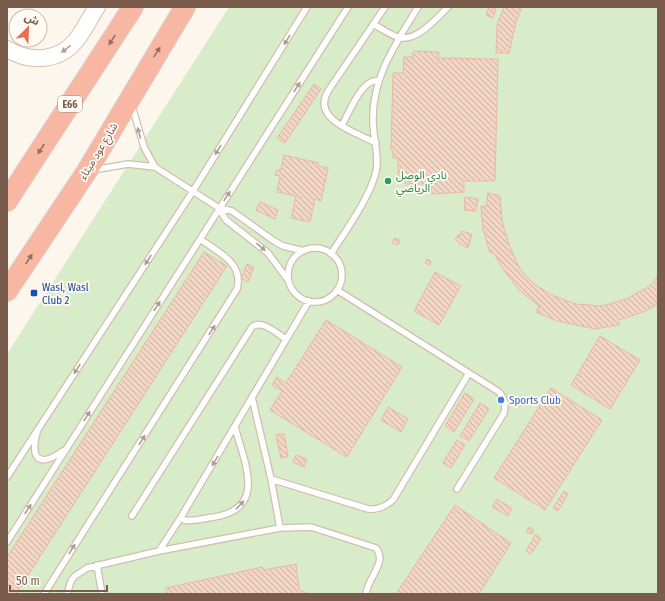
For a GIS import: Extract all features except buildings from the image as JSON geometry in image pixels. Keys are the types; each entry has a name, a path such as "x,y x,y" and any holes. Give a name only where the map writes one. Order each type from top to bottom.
{"highway":[{"name":"شارع عود ميثاء","path":"7,291 86,171 185,7"},
{"name":"E66","path":"7,201 128,11"}],"street":[{"path":"7,49 20,56 32,59 57,55 68,48 77,39 97,7"}],"lane":[{"path":"7,477 193,191 307,7"},
{"path":"7,542 348,7"},
{"path":"376,143 328,116 323,104 324,97 385,7"},
{"path":"331,254 372,182 377,163 373,119 378,81 399,38 418,7"},
{"path":"373,24 399,38 413,35 426,29 448,7"},
{"path":"342,125 362,89 370,82 378,81"},
{"path":"130,97 144,147 155,167"},
{"path":"86,171 128,164 155,167 219,208 232,211 283,246 304,251 318,249 331,254 339,263 342,274 337,290 325,300 309,301 296,294 268,253 226,220 219,208"},
{"path":"44,594 237,289 238,278 231,261 200,239"},
{"path":"289,282 289,267 292,260 304,251"},
{"path":"337,290 499,392 503,396 505,407 504,412 457,489"},
{"path":"159,551 235,427 309,301"},
{"path":"132,516 252,327 257,324 262,325 286,339"},
{"path":"271,479 368,509 382,508 388,505 469,373"},
{"path":"252,397 271,479 280,528"},
{"path":"181,517 188,521 225,515 233,512 244,501 249,489 248,475 235,427"},
{"path":"38,428 34,445 34,451 37,457 42,460 48,460 66,449"},
{"path":"67,594 71,581 75,576 87,568 97,565 159,551 280,528 310,527 376,548 381,557 380,562 368,583 366,594"},
{"path":"97,565 102,594"}],"green space":[{"name":"نادي الوصل الرياضي","path":"229,7 658,7 658,594 7,594 7,354"}],"place":[{"name":"نادي الوصل الرياضي","path":"388,181"},
{"name":"Wasl, Wasl Club 2","path":"34,293"},
{"name":"Sports Club","path":"501,400"}]}
